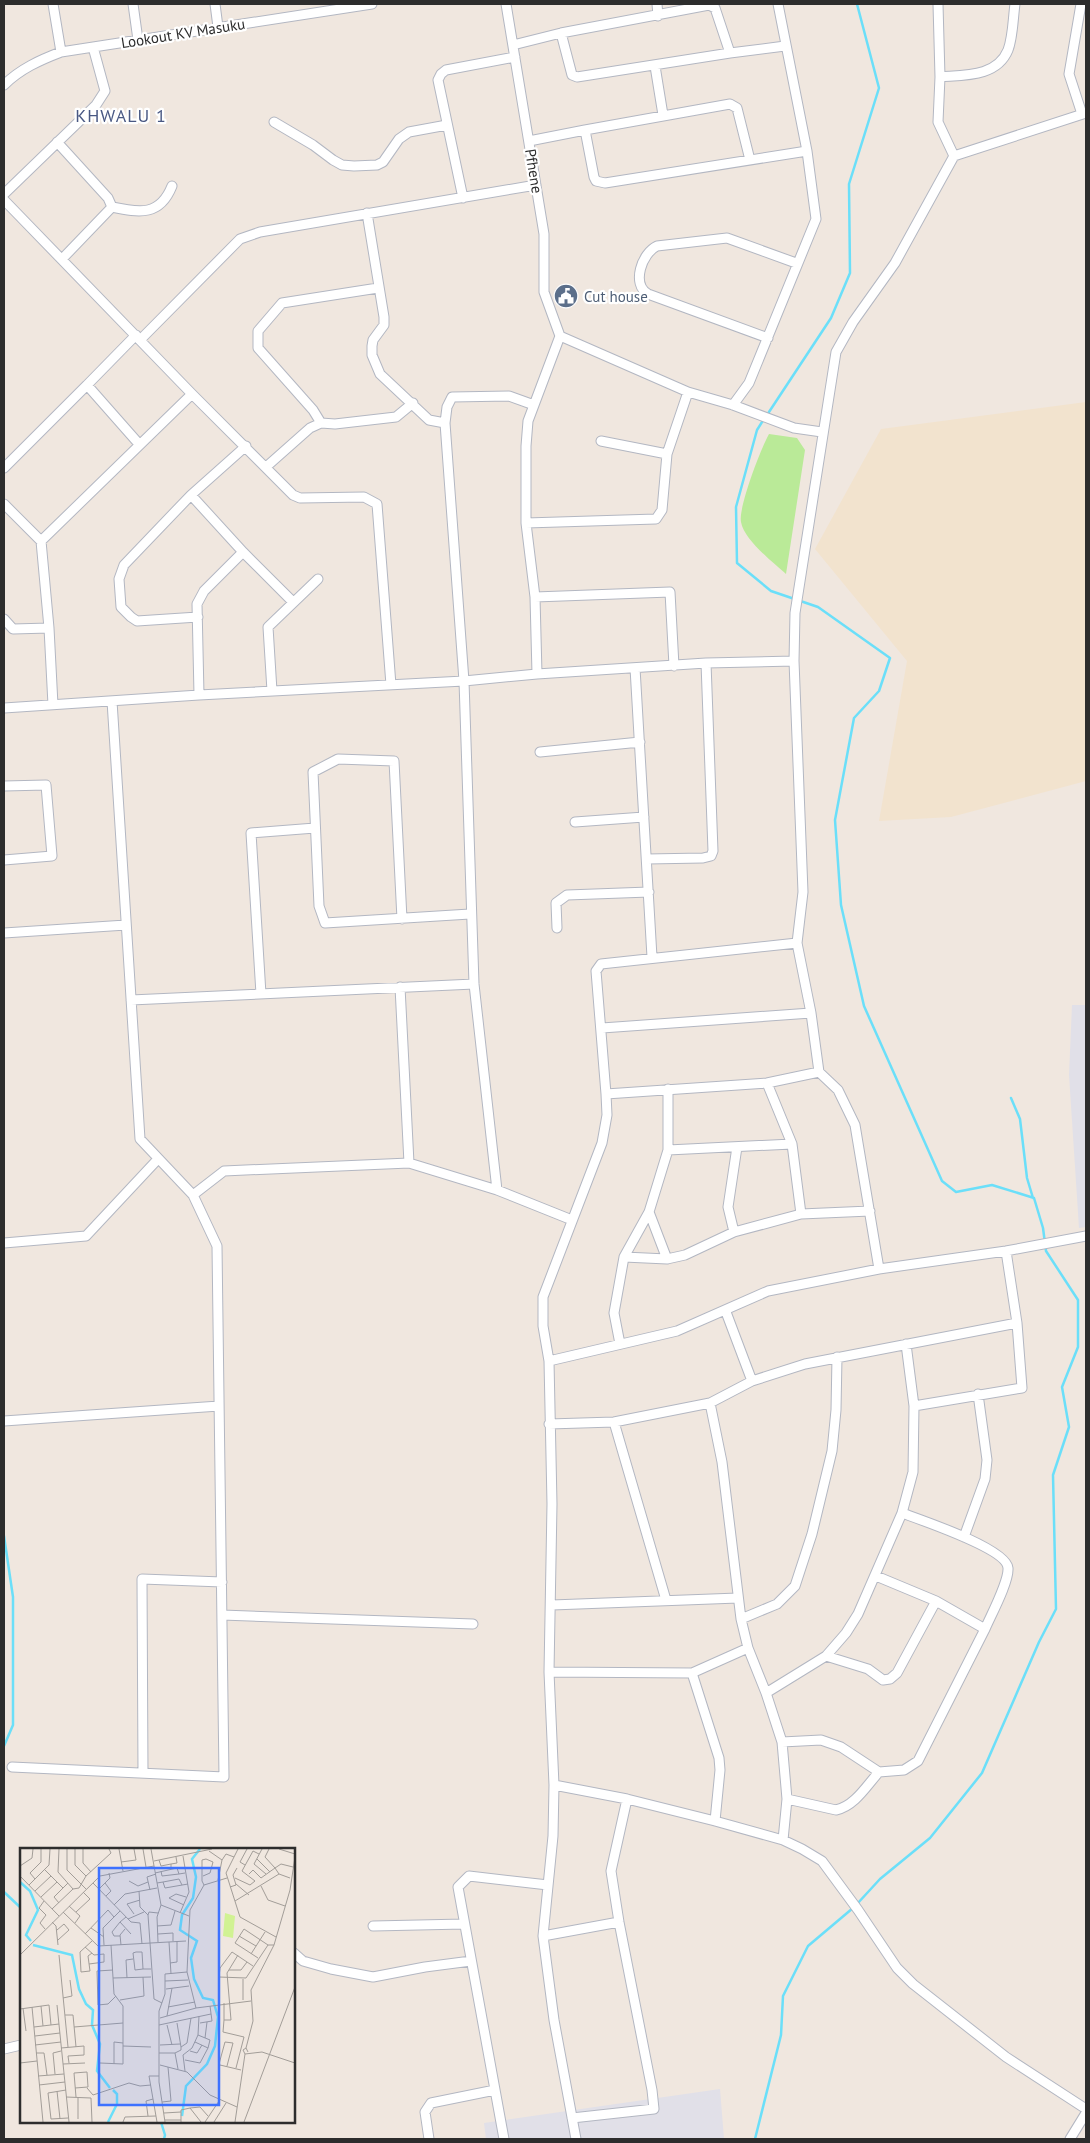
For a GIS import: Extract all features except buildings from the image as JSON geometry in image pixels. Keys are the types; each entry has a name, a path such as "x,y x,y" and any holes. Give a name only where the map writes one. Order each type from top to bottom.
{"street":[{"path":"53,4 61,52"},
{"path":"133,4 138,40"},
{"path":"215,4 218,27"},
{"name":"Lookout KV Masuku","path":"4,85 14,75 42,59 61,52 372,4"},
{"name":"Pfhene","path":"506,4 544,234 544,292 560,336"},
{"path":"657,4 658,16"},
{"path":"733,405 749,383 796,263 816,219 807,151 778,4"},
{"path":"938,4 940,77 938,122 954,156"},
{"path":"940,77 978,74 996,66 1008,50 1015,4"},
{"path":"879,1269 855,1124 838,1090 819,1072 811,1013 797,943 803,892 794,660 795,613 822,432 836,352 853,322 895,263 954,156 1084,113 1068,74 1081,4"},
{"path":"513,45 561,33 713,6 730,53"},
{"path":"561,33 572,75 577,77 785,46"},
{"path":"4,194 96,105 105,91 93,48"},
{"path":"463,198 438,80 446,70 516,57"},
{"path":"654,66 663,115"},
{"path":"529,141 663,115 734,105 737,108 750,160"},
{"path":"274,122 342,165 354,166 377,165 382,162 400,139 409,132 447,125"},
{"path":"586,130 594,177 600,182 807,151"},
{"path":"58,142 108,198 112,207"},
{"path":"4,468 87,385 240,239 260,232 536,185"},
{"path":"112,207 139,212 157,206 168,197 172,186"},
{"path":"4,200 293,495 300,498 364,497 377,504 391,685"},
{"path":"62,260 112,207"},
{"path":"367,213 384,325 373,340 372,355 380,374 429,420 446,423"},
{"path":"768,338 648,294 640,286 639,277 651,249 657,246 704,239 727,238 796,263"},
{"path":"321,423 313,410 258,348 258,332 282,302 378,288"},
{"path":"537,674 535,597 526,524 526,446 528,422 560,336 688,392 733,405 794,428 822,432"},
{"path":"87,385 139,444"},
{"path":"526,524 656,518 662,510 667,454 688,392"},
{"path":"41,541 192,394"},
{"path":"497,1190 474,984 470,914 464,681 446,423 447,407 452,397 510,396 534,405"},
{"path":"266,467 310,428 321,423 335,424 396,417 413,403"},
{"path":"601,441 667,454"},
{"path":"198,617 137,621 121,607 119,579 124,565 191,495 246,446"},
{"path":"191,495 243,552 293,602"},
{"path":"4,504 41,541 49,628 53,705"},
{"path":"199,695 197,604 204,591 243,552"},
{"path":"272,691 268,627 318,579"},
{"path":"535,597 670,592 674,666"},
{"path":"4,619 13,629 49,628"},
{"path":"4,708 199,695 464,681 537,674 706,663 794,660"},
{"path":"647,859 703,858 711,856 713,851 706,663"},
{"path":"635,668 652,957"},
{"path":"12,1767 224,1777 217,1246 193,1195 140,1139 112,701"},
{"path":"540,752 640,742"},
{"path":"402,919 394,761 338,758 313,772 319,906 325,923 402,919 470,914"},
{"path":"4,786 46,784 52,856 4,860"},
{"path":"574,822 644,817"},
{"path":"261,994 250,833 315,828"},
{"path":"557,928 556,902 567,896 649,892"},
{"path":"4,933 126,924"},
{"path":"576,2139 554,2020 543,1936 554,1785 549,1672 552,1605 552,1504 549,1361 543,1326 543,1297 602,1143 607,1115 602,1028 596,976 598,967 607,962 797,943"},
{"path":"131,1000 474,984"},
{"path":"400,988 409,1163"},
{"path":"602,1028 811,1013"},
{"path":"606,1094 767,1083 819,1072"},
{"path":"767,1083 792,1144 801,1214"},
{"path":"620,1344 614,1313 624,1257 648,1212 668,1150 668,1089"},
{"path":"668,1150 792,1144"},
{"path":"734,1232 728,1207 737,1147"},
{"path":"4,1243 86,1236 158,1159"},
{"path":"193,1195 224,1172 409,1163 497,1190 572,1220"},
{"path":"624,1257 667,1259 685,1255 734,1232 801,1214 870,1211"},
{"path":"648,1212 667,1259"},
{"path":"549,1361 677,1331 726,1312 768,1291 879,1269 1006,1251 1086,1236"},
{"path":"914,1406 1022,1388 1017,1323 1006,1251"},
{"path":"726,1312 752,1381"},
{"path":"549,1424 614,1422 710,1403 752,1381 805,1364 1017,1323"},
{"path":"766,1693 826,1656 846,1633 858,1614 876,1576 902,1513 914,1472 914,1406 906,1344"},
{"path":"741,1618 778,1604 795,1586 812,1534 832,1451 836,1410 836,1357"},
{"path":"964,1537 985,1479 987,1460 978,1394"},
{"path":"710,1403 722,1462 741,1618 748,1648 766,1693 782,1742 787,1798 783,1840"},
{"path":"4,1421 219,1406"},
{"path":"614,1422 666,1600"},
{"path":"782,1742 821,1740 834,1744 879,1772 904,1770 918,1761 986,1629 1008,1574 1008,1568 1001,1556 964,1537 902,1513"},
{"path":"876,1576 936,1602 986,1629"},
{"path":"143,1773 142,1579 222,1582"},
{"path":"552,1605 738,1598"},
{"path":"826,1656 868,1669 884,1680 890,1679 897,1673 936,1602"},
{"path":"222,1615 473,1624"},
{"path":"549,1672 692,1673 748,1648"},
{"path":"692,1673 719,1758 720,1770 715,1821"},
{"path":"787,1798 836,1810 842,1809 850,1805 879,1772"},
{"path":"554,1785 627,1799 783,1840 822,1861 897,1968 914,1984 1006,2057 1086,2109"},
{"path":"572,2118 654,2109 611,1871 627,1799"},
{"path":"504,2139 458,1887 469,1876 548,1885"},
{"path":"543,1936 619,1922"},
{"path":"373,1926 464,1924"},
{"path":"295,1954 304,1961 373,1978 471,1960"},
{"path":"4,2049 20,2045"},
{"path":"429,2139 425,2112 431,2103 495,2090"},
{"path":"1070,2139 1086,2114"}],"shaded area":[{"path":"1086,402 1086,781 951,817 879,821 907,661 815,549 881,429"},
{"path":"1072,1005 1086,1005 1086,1227 1079,1228 1069,1075"},
{"path":"720,2089 724,2139 486,2139 484,2123"}],"green space":[{"path":"769,434 797,438 805,450 786,574 753,543 743,529 741,522 746,492"}],"waterway":[{"path":"767,415 831,318 850,273 849,184 879,88 857,4"},
{"path":"764,419 757,430 736,507 737,563 771,591 818,607 890,658 879,691 854,718 835,820 841,905 864,1006 942,1181 956,1192 992,1185 1034,1198 1043,1228 1046,1251 1078,1300 1078,1347 1062,1387 1069,1427 1053,1475 1056,1609 1039,1642 982,1773 930,1838 880,1879 857,1904"},
{"path":"1011,1098 1020,1119 1027,1178 1033,1198"},
{"path":"4,1536 13,1597 13,1725 4,1746"},
{"path":"4,1892 20,1907"},
{"path":"755,2139 781,2035 783,1996 808,1946 853,1908"},
{"path":"161,2123 165,2135 164,2139"}],"place":[{"name":"Cut house","path":"566,296"}],"district":[{"name":"KHWALU 1","path":"121,115"}]}
